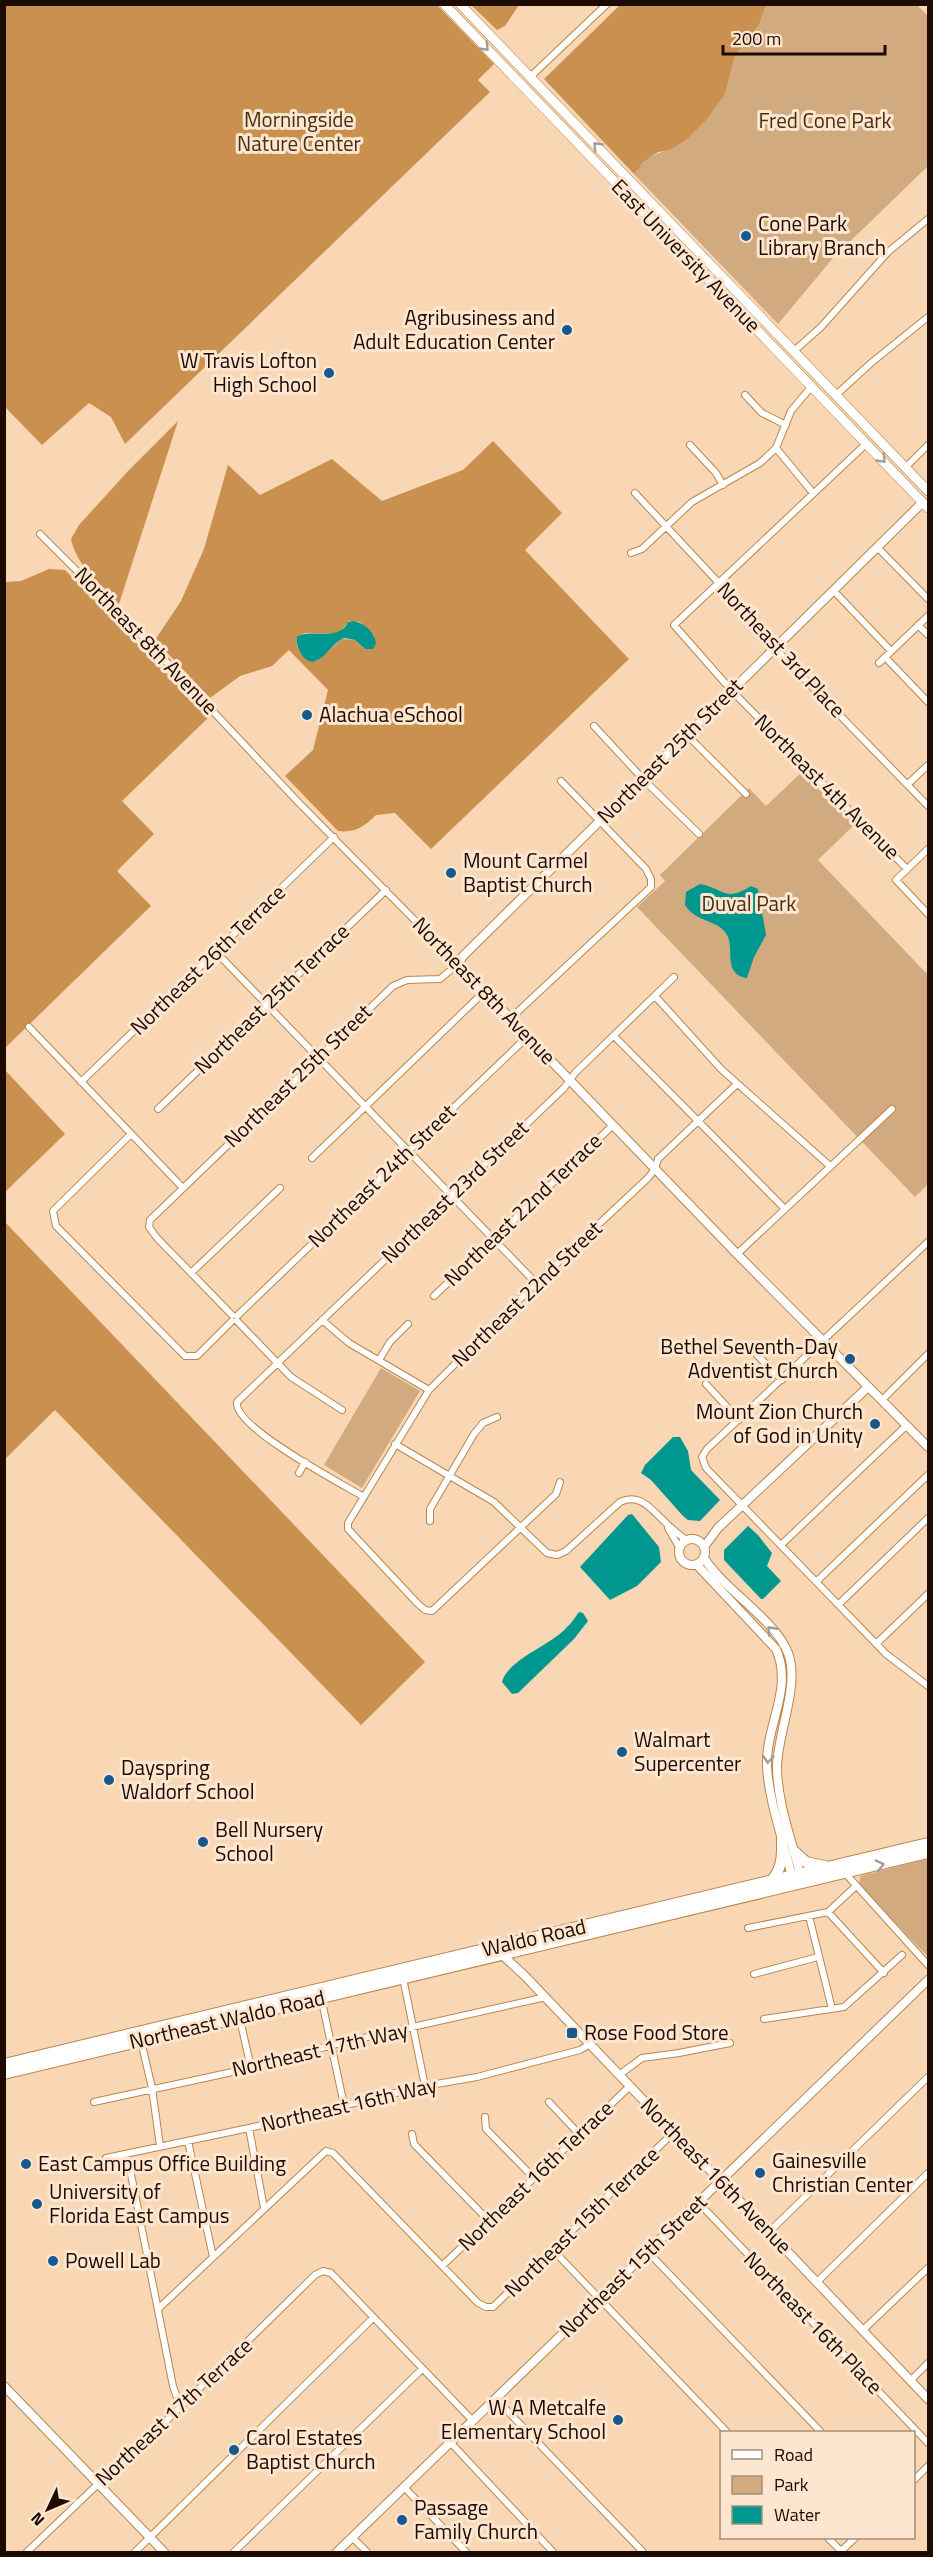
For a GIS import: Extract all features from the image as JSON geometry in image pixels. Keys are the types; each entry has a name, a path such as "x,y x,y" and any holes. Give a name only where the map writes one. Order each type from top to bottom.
{"highway":[{"path":"770,1882 777,1874 781,1863 782,1835"},
{"name":"Waldo Road","path":"402,1974 450,1967 498,1950 797,1880 831,1866 928,1843"},
{"path":"795,1852 806,1862 831,1866"},
{"name":"Waldo Road","path":"140,2035 402,1974 770,1882 845,1873 928,1853"},
{"name":"Northeast Waldo Road","path":"4,2064 140,2035"},
{"name":"Northeast Waldo Road","path":"4,2074 140,2035"}],"main road":[{"name":"East University Avenue","path":"444,4 897,475 927,502"},
{"name":"East University Avenue","path":"460,4 928,491"},
{"path":"547,111 556,103"},
{"path":"555,120 563,111"},
{"path":"633,200 641,192"},
{"path":"693,263 703,256"},
{"path":"786,359 794,351"},
{"path":"812,386 820,378"},
{"path":"828,403 836,395"},
{"path":"867,443 873,434"},
{"path":"897,475 906,467"}],"street":[{"path":"530,77 606,4"},
{"path":"794,351 820,327 888,252 928,219"},
{"path":"836,395 928,317"},
{"path":"631,553 642,549 692,502 760,463 776,448 795,404 812,386"},
{"path":"745,395 762,413 786,425"},
{"path":"718,582 867,443"},
{"path":"690,445 716,473 723,485"},
{"path":"906,467 928,445"},
{"path":"776,448 813,493"},
{"name":"Northeast 3rd Place","path":"635,493 718,582 775,648 928,806"},
{"name":"Northeast 25th Street","path":"191,1273 157,1238 150,1225 150,1220 393,986 407,980 440,979 459,964 464,956 833,590 927,502"},
{"name":"Northeast 8th Avenue","path":"40,534 147,640 737,1254 928,1448"},
{"path":"877,547 928,599"},
{"name":"Northeast 4th Avenue","path":"718,582 674,625 732,691 907,869 896,880 928,914"},
{"path":"833,590 891,651"},
{"path":"879,663 928,616"},
{"path":"918,625 928,636"},
{"path":"885,657 928,702"},
{"path":"594,726 643,779 699,834"},
{"path":"687,735 746,794"},
{"path":"908,784 928,765"},
{"path":"511,1018 571,959 651,887 651,879 646,869 561,781"},
{"name":"Northeast 26th Terrace","path":"81,1082 334,837"},
{"path":"907,869 928,849"},
{"name":"Northeast 25th Terrace","path":"158,1109 386,890"},
{"path":"216,952 536,1283"},
{"name":"Northeast 23rd Street","path":"305,1462 264,1436 244,1419 236,1407 241,1398 674,977"},
{"path":"312,1158 484,991"},
{"path":"655,996 737,1084 830,1166"},
{"path":"29,1027 182,1187"},
{"name":"Northeast 24th Street","path":"131,1134 53,1211 54,1217 57,1226 169,1341 185,1356 197,1356 528,1036"},
{"path":"614,1036 784,1209"},
{"name":"Northeast 22nd Street","path":"521,1527 432,1611 425,1610 418,1604 348,1529 348,1523 429,1390 536,1283 648,1178 658,1159 737,1084"},
{"path":"737,1254 892,1109"},
{"name":"Northeast 22nd Terrace","path":"434,1296 613,1125"},
{"path":"280,1188 191,1273 267,1353 300,1384 342,1410"},
{"path":"928,1242 707,1449 702,1457 706,1468 782,1544 876,1644 928,1686"},
{"path":"322,1320 336,1334 429,1390"},
{"path":"379,1360 390,1342 408,1324"},
{"path":"267,1353 272,1368"},
{"path":"756,1353 782,1380"},
{"path":"882,1400 928,1354"},
{"path":"706,1384 739,1420"},
{"path":"395,1444 494,1502 547,1553 556,1555 566,1551 627,1498 636,1498 648,1505 683,1543 701,1543 868,1387"},
{"path":"430,1521 430,1509 474,1434 483,1423 497,1417"},
{"path":"782,1544 907,1425"},
{"path":"299,1473 305,1462 364,1497"},
{"path":"817,1581 928,1475"},
{"path":"521,1527 556,1494 560,1482"},
{"path":"839,1604 928,1518"},
{"path":"683,1543 679,1555 682,1562 696,1565 704,1558"},
{"path":"701,1543 704,1558 720,1579 773,1631 788,1652 791,1678 767,1771 782,1835 797,1880"},
{"path":"696,1565 776,1649 782,1663 777,1776 795,1852 797,1880"},
{"path":"876,1644 928,1594"},
{"path":"845,1873 928,1965"},
{"path":"748,1928 828,1912 856,1886"},
{"path":"828,1912 884,1973"},
{"path":"809,1916 832,2009"},
{"name":"Northeast 16th Avenue","path":"498,1950 546,1997 928,2399"},
{"path":"764,2019 844,2007 853,2002 902,1955"},
{"path":"754,1974 818,1957"},
{"path":"402,1974 415,2028 425,2086"},
{"name":"Northeast 15th Street","path":"337,2553 928,1980"},
{"path":"321,1993 344,2105"},
{"name":"Northeast 17th Way","path":"94,2102 251,2068 332,2045 546,1997"},
{"path":"239,2012 251,2068"},
{"path":"140,2035 152,2088 160,2146"},
{"path":"619,2075 633,2062 642,2058 730,2043"},
{"name":"Northeast 16th Way","path":"106,2158 249,2128 425,2086 487,2075 580,2050 590,2044"},
{"path":"769,2232 928,2077"},
{"name":"Northeast 16th Terrace","path":"442,2266 630,2086"},
{"path":"549,2102 579,2134"},
{"path":"484,2117 486,2129 534,2178"},
{"path":"249,2128 264,2208"},
{"name":"Northeast 15th Terrace","path":"442,2266 478,2303 488,2307 500,2302 674,2132"},
{"path":"412,2134 414,2144 489,2221"},
{"path":"188,2141 213,2257"},
{"path":"159,2308 326,2151 333,2153 442,2266"},
{"path":"127,2154 173,2386 180,2406"},
{"path":"817,2282 928,2173"},
{"name":"Northeast 16th Place","path":"698,2202 928,2443"},
{"path":"553,2250 725,2431"},
{"path":"648,2252 819,2431"},
{"path":"863,2330 928,2268"},
{"name":"Northeast 17th Terrace","path":"27,2553 302,2287 322,2271 331,2273 373,2318"},
{"path":"135,2553 149,2536 373,2318 473,2421"},
{"path":"910,2380 928,2363"},
{"path":"234,2553 422,2369"},
{"path":"4,2386 164,2553"},
{"path":"496,2399 643,2553"},
{"path":"451,2444 553,2553"},
{"path":"915,2480 928,2466"},
{"path":"404,2487 466,2553"},
{"path":"352,2537 367,2553"},
{"path":"829,2539 840,2552 854,2539"}],"green space":[{"name":"Morningside Nature Center","path":"5,4 437,5 494,64 478,80 490,92 125,444 111,417 89,403 42,445 5,407"},
{"path":"471,5 519,5 505,26 497,30"},
{"path":"620,5 766,5 759,25 735,56 725,94 706,120 687,139 670,150 658,152 644,162 634,174 544,79"},
{"name":"Fred Cone Park","path":"766,5 917,5 928,16 928,166 833,258 778,324 634,174 649,158 670,150 725,94 735,56 759,25"},
{"path":"178,421 119,604 84,566 71,539 79,525"},
{"path":"493,441 562,513 525,550 629,659 431,849 395,813 376,815 354,830 338,831 285,776 313,750 328,690 289,650 272,666 240,676 210,698 155,640 181,601 204,549 228,465 260,495 332,459 382,501 463,470","holes":["349,621 360,622 374,636 373,649 365,649 355,640 342,639 317,661 304,657 299,650 297,636 306,633 339,633"]},
{"path":"49,569 65,570 209,717 122,801 154,834 117,871 151,906 5,1048 5,582 21,581"},
{"name":"Duval Park","path":"802,772 854,825 818,860 928,975 928,1184 915,1197 637,907 665,881 660,875 749,788 766,806"},
{"path":"5,1070 65,1134 5,1192"},
{"path":"5,1222 425,1662 361,1725 55,1410 5,1459"},
{"path":"381,1368 420,1391 362,1488 324,1465"},
{"path":"928,1859 928,1957 859,1885 860,1876"}],"water":[{"path":"353,621 371,631 376,643 373,649 365,649 355,640 344,638 313,662 305,658 299,650 297,636 333,633"},
{"path":"700,884 729,894 751,886 758,889 766,935 754,957 747,978 734,972 729,940 723,930 695,915 685,905 686,892"},
{"path":"673,1437 680,1437 688,1451 691,1470 720,1500 700,1521 688,1520 683,1516 651,1480 641,1473 645,1465"},
{"path":"632,1514 659,1547 661,1562 637,1586 610,1600 580,1567 628,1515"},
{"path":"748,1526 772,1553 767,1566 781,1581 763,1599 724,1560 724,1550"},
{"path":"579,1612 583,1613 588,1621 574,1639 518,1693 512,1694 502,1682 506,1674 521,1659 560,1634"}],"place":[{"name":"Cone Park Library Branch","path":"746,236"},
{"name":"Agribusiness and Adult Education Center","path":"567,330"},
{"name":"W Travis Lofton High School","path":"329,373"},
{"name":"Alachua eSchool","path":"307,715"},
{"name":"Mount Carmel Baptist Church","path":"451,873"},
{"name":"Bethel Seventh-Day Adventist Church","path":"850,1359"},
{"name":"Mount Zion Church of God in Unity","path":"875,1424"},
{"name":"Walmart Supercenter","path":"622,1752"},
{"name":"Dayspring Waldorf School","path":"109,1780"},
{"name":"Bell Nursery School","path":"203,1842"},
{"name":"Rose Food Store","path":"572,2033"},
{"name":"East Campus Office Building","path":"26,2164"},
{"name":"Gainesville Christian Center","path":"760,2173"},
{"name":"University of Florida East Campus","path":"37,2204"},
{"name":"Powell Lab","path":"53,2261"},
{"name":"W A Metcalfe Elementary School","path":"618,2420"},
{"name":"Carol Estates Baptist Church","path":"234,2450"},
{"name":"Passage Family Church","path":"402,2520"}]}
